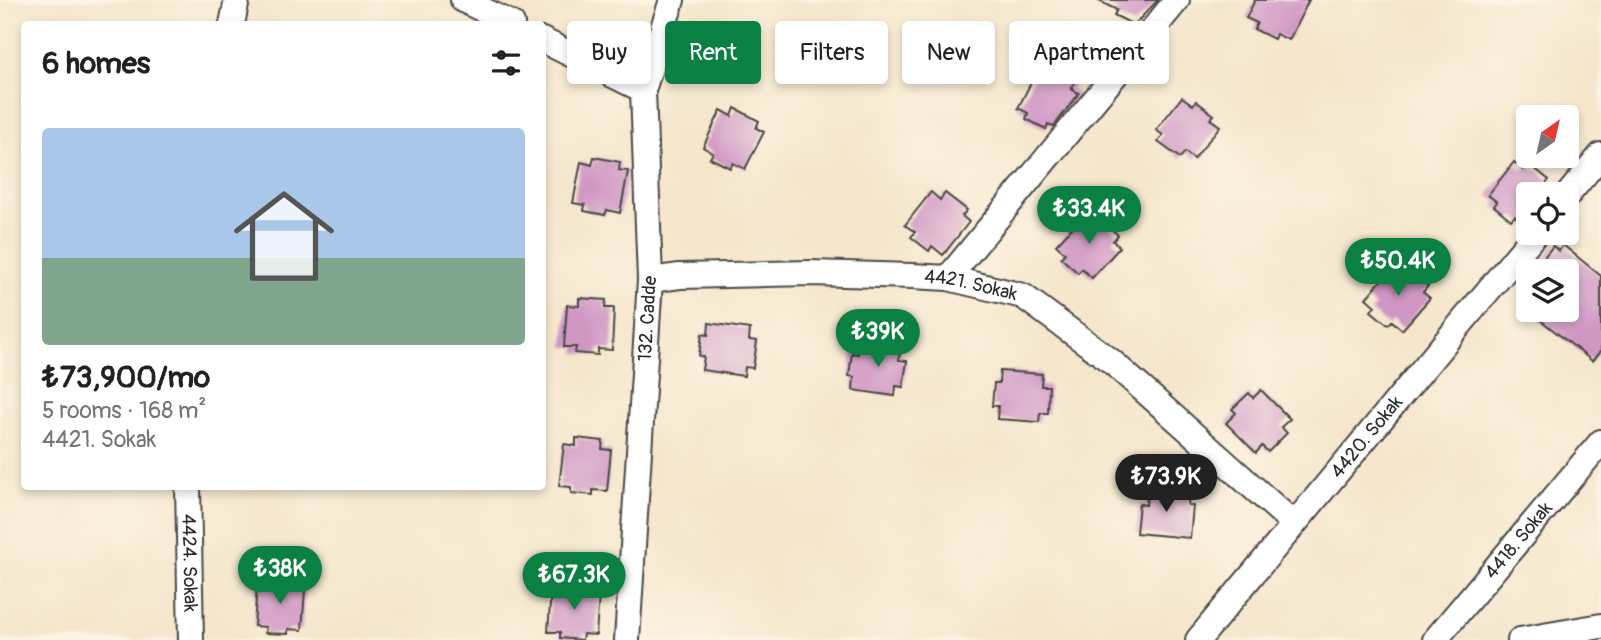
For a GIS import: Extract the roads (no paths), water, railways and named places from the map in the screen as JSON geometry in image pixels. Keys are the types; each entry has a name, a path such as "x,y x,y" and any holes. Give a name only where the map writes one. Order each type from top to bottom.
{"street":[{"path":"233,21 237,0"},
{"path":"463,0 506,21"},
{"name":"132. Cadde","path":"627,640 650,280 643,90 672,0"},
{"path":"948,278 1177,0"},
{"path":"546,42 643,90"},
{"path":"1578,182 1601,155"},
{"name":"4420. Sokak","path":"1198,640 1526,245"},
{"name":"4421. Sokak","path":"650,280 811,273 948,278 1023,296 1111,362 1293,523"},
{"name":"4418. Sokak","path":"1435,640 1590,467 1601,442"},
{"name":"4424. Sokak","path":"188,490 191,640"},
{"path":"1520,640 1601,626"}]}
